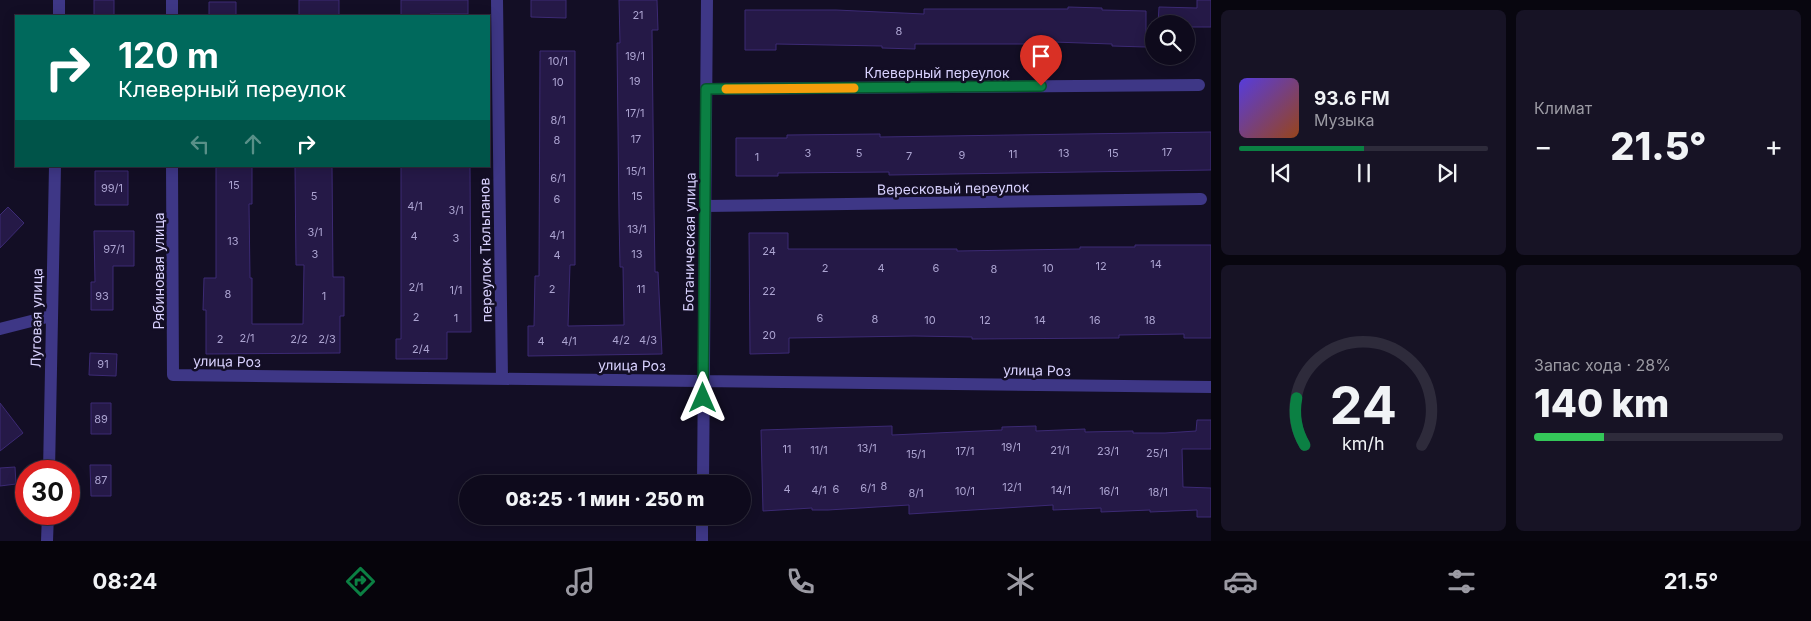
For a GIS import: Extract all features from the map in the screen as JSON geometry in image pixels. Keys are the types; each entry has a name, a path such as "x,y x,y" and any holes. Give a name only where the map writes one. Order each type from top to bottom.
{"street":[{"path":"59,0 59,15"},
{"path":"172,0 172,15"},
{"name":"переулок Тюльпанов","path":"497,0 502,379"},
{"name":"Ботаническая улица","path":"702,475 706,0"},
{"name":"Клеверный переулок","path":"706,89 1199,85"},
{"name":"Луговая улица","path":"49,460 55,167"},
{"name":"Рябиновая улица","path":"172,167 173,376"},
{"name":"Вересковый переулок","path":"705,206 1201,199"},
{"path":"0,330 51,316"},
{"name":"улица Роз","path":"173,376 1211,387"},
{"path":"47,541 48,525"},
{"path":"702,525 702,541"}],"building":[{"path":"94,0 114,0 114,15 94,15"},
{"path":"299,0 339,0 339,15 299,15"},
{"path":"401,0 468,0 468,14 401,15"},
{"path":"531,0 566,0 566,18 531,17"},
{"path":"619,0 657,0 658,30 652,30 654,208 655,272 658,272 662,354 528,356 528,326 534,326 535,276 539,276 540,51 575,51 575,265 570,265 568,326 624,325 623,267 620,267 619,217 617,43 620,43"},
{"path":"1197,0 1211,0 1211,27 1195,27 1195,15 1159,15 1159,7 1197,8"},
{"path":"209,2 236,2 236,15 209,15"},
{"path":"1068,7 1146,11 1145,47 1053,42 1053,44 915,44 915,49 882,48 882,46 776,44 776,50 745,50 745,10 836,10 924,14 924,9 1068,9"},
{"path":"1211,132 1211,170 889,175 889,172 778,173 778,176 736,176 736,138 787,138 787,135 880,134 880,137"},
{"path":"216,167 252,167 252,204 249,204 252,324 303,324 304,265 296,265 295,167 332,167 333,277 344,277 344,316 340,316 340,353 206,354 206,310 203,310 204,278 216,278"},
{"path":"401,167 470,167 471,332 447,332 447,359 396,359 396,339 401,339"},
{"path":"95,171 128,171 128,205 95,205"},
{"path":"8,207 24,223 0,248 0,215"},
{"path":"94,231 134,231 134,266 113,266 113,310 91,310 91,282 95,282"},
{"path":"749,233 788,233 788,249 957,249 957,251 1080,249 1080,247 1135,247 1135,245 1211,245 1211,338 1184,338 1184,334 1119,335 1119,338 972,339 972,337 914,336 789,338 789,353 750,354"},
{"path":"90,353 117,354 116,376 89,375"},
{"path":"0,403 23,433 0,451"},
{"path":"91,403 111,403 111,434 91,434"},
{"path":"1197,420 1211,420 1211,449 1182,449 1183,487 1211,488 1211,517 1197,517 1197,510 1101,512 1101,508 1053,510 1053,505 909,514 909,505 828,510 812,510 812,508 763,511 761,430 892,426 892,435 1002,430 1002,427 1036,426 1036,431 1085,429 1085,432 1133,431 1133,433 1165,433 1196,431"},
{"path":"90,465 111,465 111,496 91,496"},
{"path":"15,467 15,484 0,486 0,468"}],"slow traffic":[{"path":"726,89 854,88"}],"route":[{"path":"703,398 706,89 1041,86"}]}
